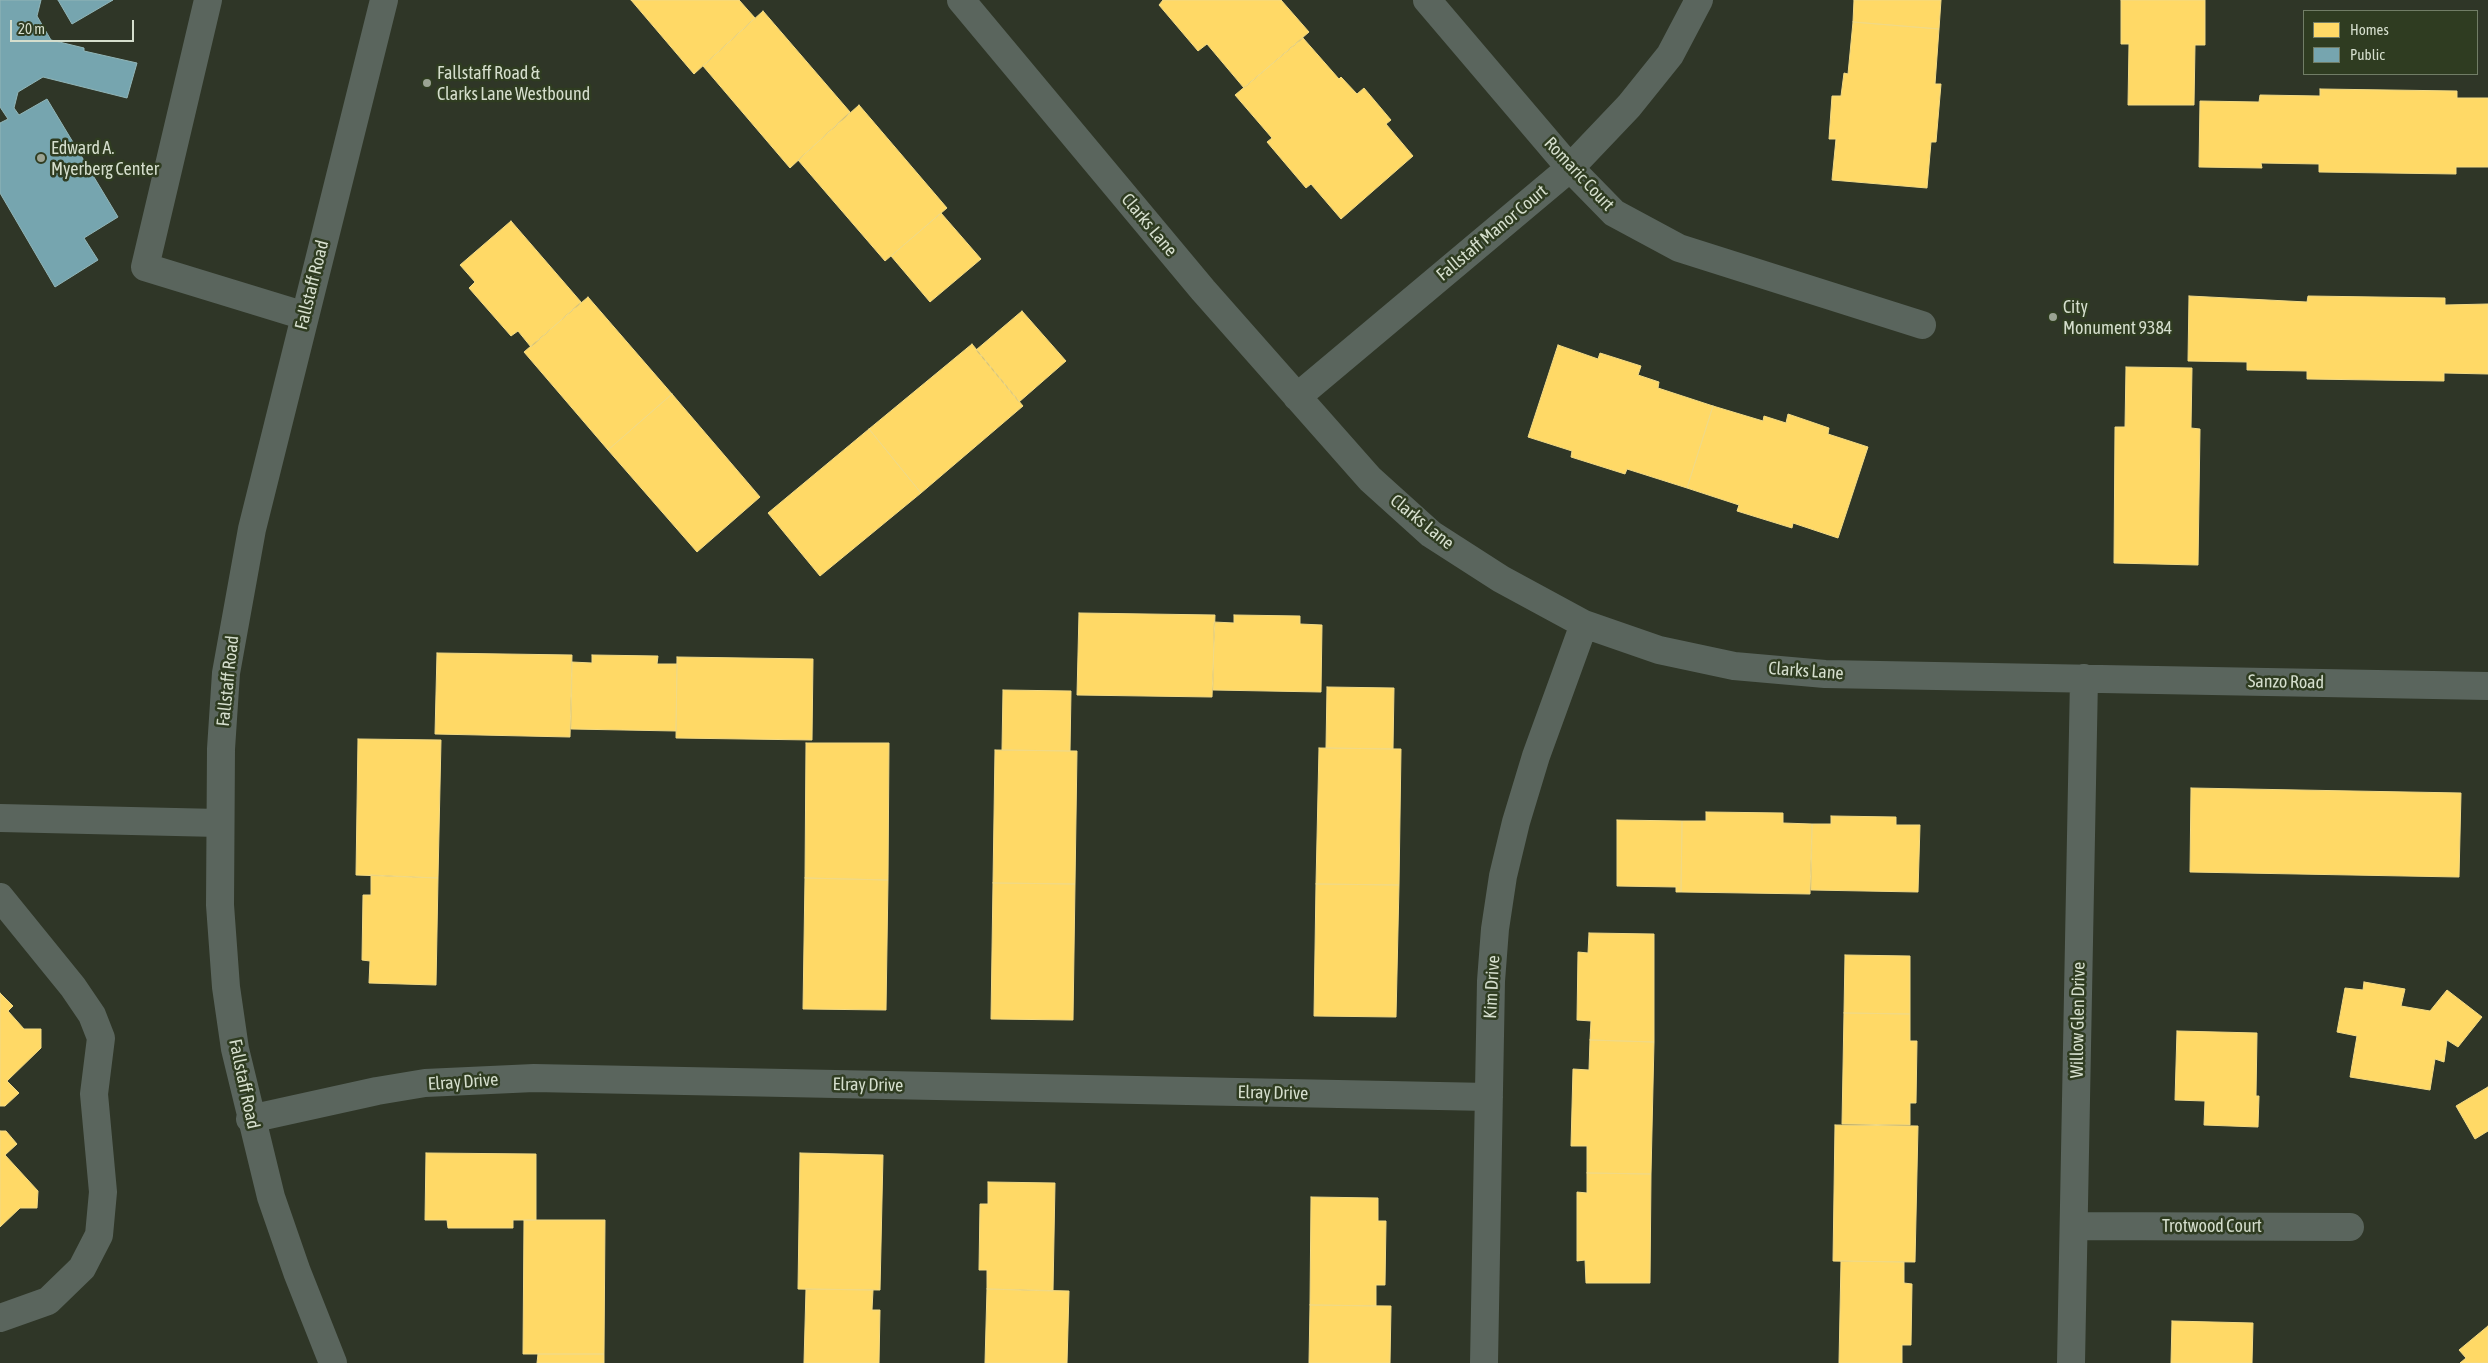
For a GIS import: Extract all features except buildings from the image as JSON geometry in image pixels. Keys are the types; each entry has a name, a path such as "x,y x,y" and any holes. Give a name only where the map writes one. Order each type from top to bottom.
{"street":[{"path":"208,0 145,267 305,316"},
{"name":"Fallstaff Road","path":"333,1363 297,1272 271,1197 250,1119 235,1049 226,987 220,905 219,823 226,673 236,608 252,529 384,0"},
{"name":"Clarks Lane","path":"961,0 1203,290 1370,478 1431,534 1501,579 1584,624 1658,650 1734,666 1825,674 2084,678"},
{"name":"Romaric Court","path":"1427,0 1570,168 1614,213 1679,248 1922,325"},
{"name":"Fallstaff Manor Court","path":"1297,397 1570,168 1629,106 1670,55 1699,0"},
{"name":"Kim Drive","path":"1484,1363 1491,981 1503,876 1516,822 1536,756 1584,624"},
{"name":"Sanzo Road","path":"2084,678 2488,686"},
{"name":"Willow Glen Drive","path":"2071,1363 2084,678"},
{"path":"0,818 219,823"},
{"path":"0,897 73,987 92,1015 101,1038 94,1094 104,1192 99,1235 82,1268 48,1301 0,1318"},
{"name":"Elray Drive","path":"250,1119 377,1091 425,1083 534,1078 1489,1097"},
{"name":"Trotwood Court","path":"2074,1226 2350,1227"}],"place":[{"name":"Fallstaff Road & Clarks Lane Westbound","path":"427,83"},
{"name":"Edward A. Myerberg Center","path":"41,158"},
{"name":"City Monument 9384","path":"2053,317"}]}
